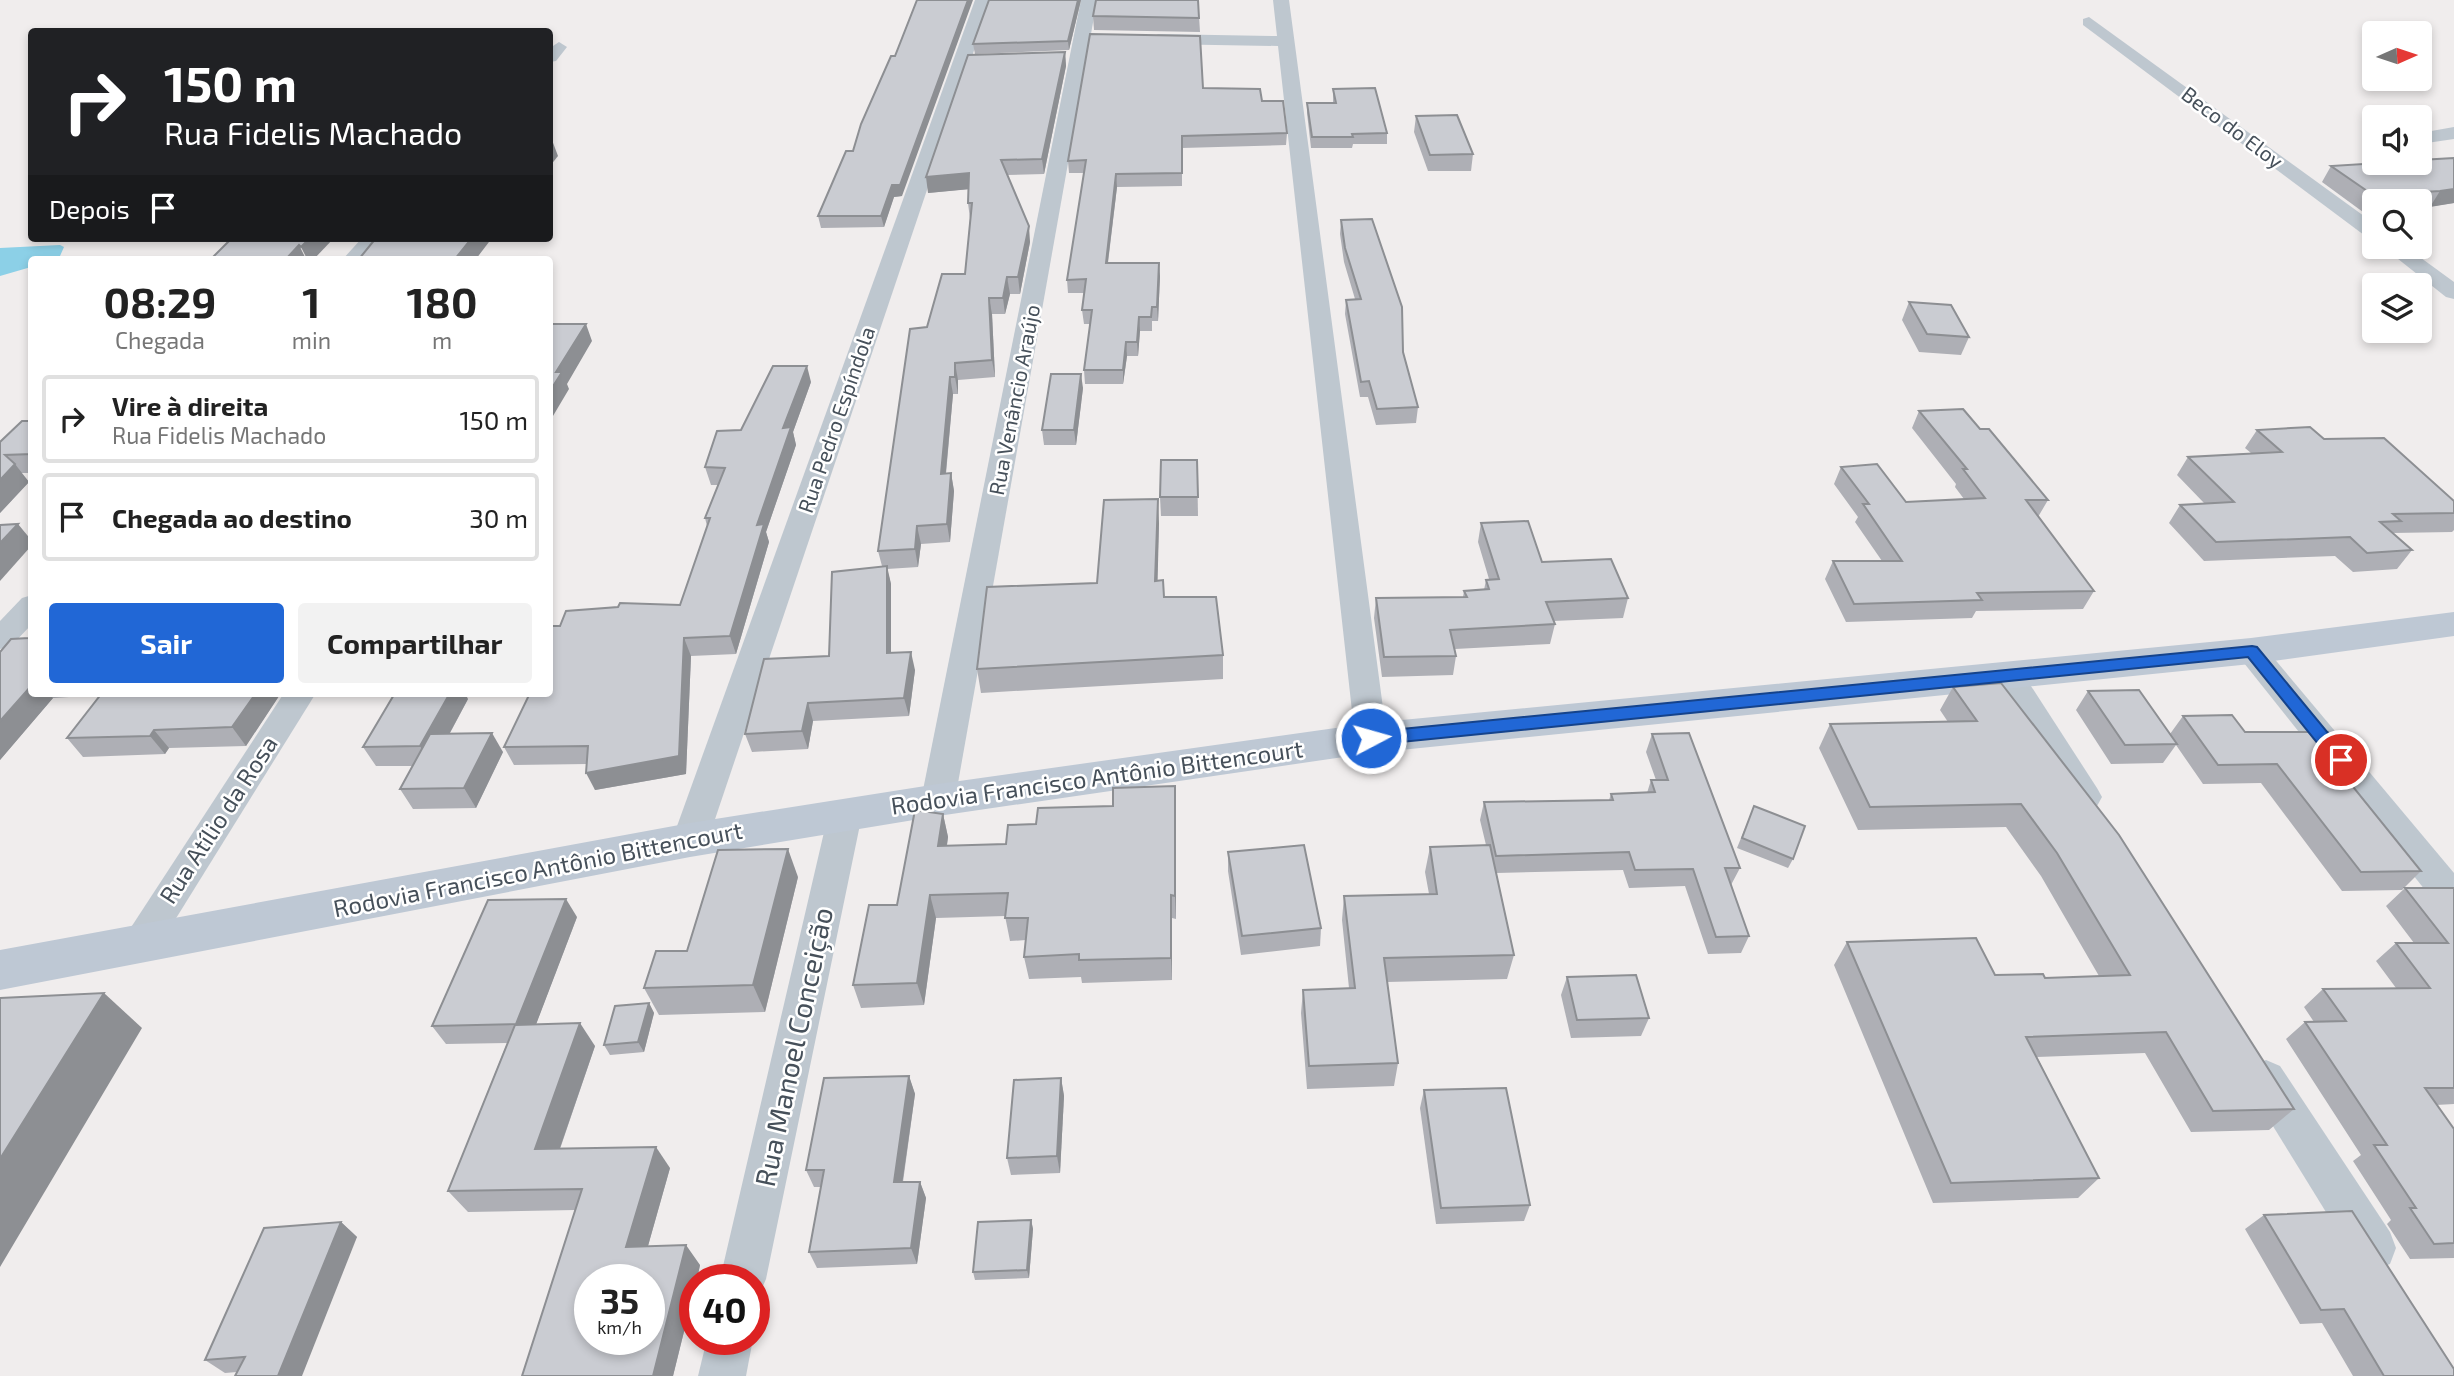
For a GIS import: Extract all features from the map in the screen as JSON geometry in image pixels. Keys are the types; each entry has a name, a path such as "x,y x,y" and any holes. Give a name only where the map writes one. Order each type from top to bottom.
{"street":[{"name":"Rua Pedro Espíndola","path":"690,840 970,62 983,0"},
{"name":"Rua Venâncio Araújo","path":"939,800 1087,45 1089,0"},
{"path":"1281,0 1371,738"},
{"name":"Beco do Eloy","path":"2089,22 2362,224"},
{"path":"1138,39 1286,41"},
{"path":"1054,59 1087,45"},
{"path":"2432,137 2454,133"},
{"path":"357,256 370,242"},
{"path":"2409,259 2454,292"},
{"path":"0,639 28,609"},
{"name":"Rodovia Francisco Antônio Bittencourt","path":"0,970 139,946 690,840 939,800 1371,738 2252,651 2454,624"},
{"path":"2252,651 2454,899"},
{"path":"2007,674 2101,822"},
{"name":"Rua Atílio da Rosa","path":"139,946 297,697"},
{"name":"Rua Manoel Conceição","path":"746,1264 845,815"},
{"path":"2244,1045 2394,1280"},
{"path":"722,1376 727,1355"}],"water":[{"path":"64,247 60,256 28,256 28,268 0,276 0,248"}],"building":[{"path":"917,0 968,0 900,185 892,185 881,216 818,216 846,151 853,151 861,124 891,56 895,56"},
{"path":"989,0 1078,0 1068,41 973,44"},
{"path":"1096,0 1198,0 1199,18 1093,16"},
{"path":"1090,34 1200,36 1203,88 1260,89 1262,101 1283,101 1287,133 1182,136 1182,173 1116,174 1106,263 1159,263 1157,307 1152,307 1151,317 1139,317 1137,342 1126,342 1123,370 1084,370 1092,310 1082,310 1086,279 1067,280 1086,160 1068,161"},
{"path":"1065,52 1042,159 1001,160 1029,226 1018,277 1007,277 1003,298 989,298 992,360 955,363 955,377 950,377 941,474 951,473 947,524 917,526 915,549 878,551 910,329 927,327 942,274 965,274 972,203 968,203 969,173 926,177 968,55"},
{"path":"1375,88 1387,133 1352,134 1353,137 1312,137 1307,103 1336,103 1333,89"},
{"path":"1457,115 1473,154 1430,155 1416,116"},
{"path":"2454,158 2454,189 2432,191 2432,189 2364,189 2331,166 2362,164 2362,175 2432,175 2432,159"},
{"path":"1372,219 1402,307 1403,352 1418,407 1377,409 1369,381 1361,382 1346,300 1361,299 1345,248 1341,220"},
{"path":"228,242 306,242 289,256 214,256"},
{"path":"373,242 469,242 457,256 361,256"},
{"path":"1909,302 1951,305 1969,337 1927,334"},
{"path":"553,324 586,324 556,372 562,372 553,386"},
{"path":"773,366 807,366 783,428 791,427 757,525 764,524 730,636 684,638 679,756 586,773 588,746 504,747 528,697 553,697 553,626 560,626 566,611 618,607 620,603 680,605 710,518 705,518 725,468 705,467 717,431 741,430"},
{"path":"1051,374 1081,374 1074,430 1042,430"},
{"path":"1963,409 1980,429 1989,429 2048,500 2026,500 2094,591 1977,593 1982,600 1854,604 1833,561 1902,561 1863,504 1869,504 1841,467 1877,464 1906,502 1985,498 1963,469 1967,469 1919,411"},
{"path":"22,421 28,421 28,454 5,455 15,464 0,480 0,442"},
{"path":"2310,427 2324,439 2384,438 2454,501 2454,513 2393,514 2401,521 2380,522 2412,550 2367,553 2350,537 2216,542 2180,505 2234,502 2188,457 2282,452 2257,430"},
{"path":"1161,460 1197,460 1198,497 1160,497"},
{"path":"1158,499 1155,581 1163,580 1164,597 1216,597 1223,655 977,669 987,587 1097,583 1104,500"},
{"path":"1528,521 1542,562 1611,559 1628,598 1546,602 1555,624 1450,630 1456,656 1384,657 1376,598 1467,597 1464,591 1489,589 1486,580 1499,579 1481,523"},
{"path":"18,524 0,543 0,525"},
{"path":"887,566 887,653 911,652 904,698 808,703 802,731 745,734 764,659 829,656 832,572"},
{"path":"28,638 28,690 0,721 0,652 11,639"},
{"path":"2001,683 2119,835 2294,1109 2213,1111 2166,1032 2026,1037 2099,1178 1951,1183 1847,942 1976,938 1995,975 2043,974 2045,978 2130,975 2057,853 2021,804 1870,807 1830,724 1977,721 1953,687"},
{"path":"2139,690 2177,744 2125,745 2088,691"},
{"path":"99,697 253,697 232,727 154,730 150,736 67,738"},
{"path":"393,697 448,697 420,746 363,747"},
{"path":"2232,715 2245,732 2328,732 2356,766 2337,767 2421,871 2361,872 2277,764 2218,765 2183,716"},
{"path":"492,733 464,788 400,789 430,734"},
{"path":"1689,733 1740,868 1725,868 1749,936 1716,937 1693,869 1635,870 1629,852 1496,856 1484,802 1613,800 1611,794 1655,792 1651,780 1668,780 1652,734"},
{"path":"1175,786 1175,896 1171,895 1171,958 1079,960 1079,954 1024,957 1028,918 1005,918 1008,893 930,895 917,983 853,985 869,905 897,905 915,810 943,814 938,846 1006,844 1008,825 1036,824 1038,808 1113,806 1113,788"},
{"path":"1754,806 1805,826 1793,859 1742,838"},
{"path":"1304,845 1321,928 1242,936 1228,852"},
{"path":"1490,845 1514,955 1384,958 1398,1063 1309,1066 1303,990 1355,988 1344,896 1437,894 1430,847"},
{"path":"788,849 753,985 644,988 656,951 687,951 718,850"},
{"path":"2405,888 2454,888 2454,1088 2425,1088 2454,1129 2454,1243 2434,1244 2410,1208 2416,1208 2374,1145 2387,1145 2305,1022 2346,1021 2323,989 2430,988 2396,943 2448,943"},
{"path":"566,899 516,1024 432,1026 488,900"},
{"path":"1636,975 1649,1018 1577,1020 1567,977"},
{"path":"104,993 0,1159 0,998"},
{"path":"649,1003 638,1042 604,1045 615,1006"},
{"path":"580,1023 535,1149 656,1147 626,1247 686,1245 679,1264 665,1328 665,1264 574,1264 574,1355 658,1355 653,1376 522,1376 582,1189 448,1191 515,1025"},
{"path":"909,1076 894,1182 920,1182 911,1248 809,1252 824,1170 806,1170 824,1078"},
{"path":"1061,1078 1057,1156 1007,1158 1014,1080"},
{"path":"1506,1088 1530,1205 1441,1208 1424,1090"},
{"path":"2352,1211 2454,1369 2454,1376 2384,1376 2344,1309 2321,1310 2264,1215"},
{"path":"1031,1220 1027,1270 973,1272 978,1222"},
{"path":"341,1222 278,1376 235,1376 245,1357 205,1360 264,1228"}],"route":[{"path":"1371,738 2252,651 2341,760"}]}
